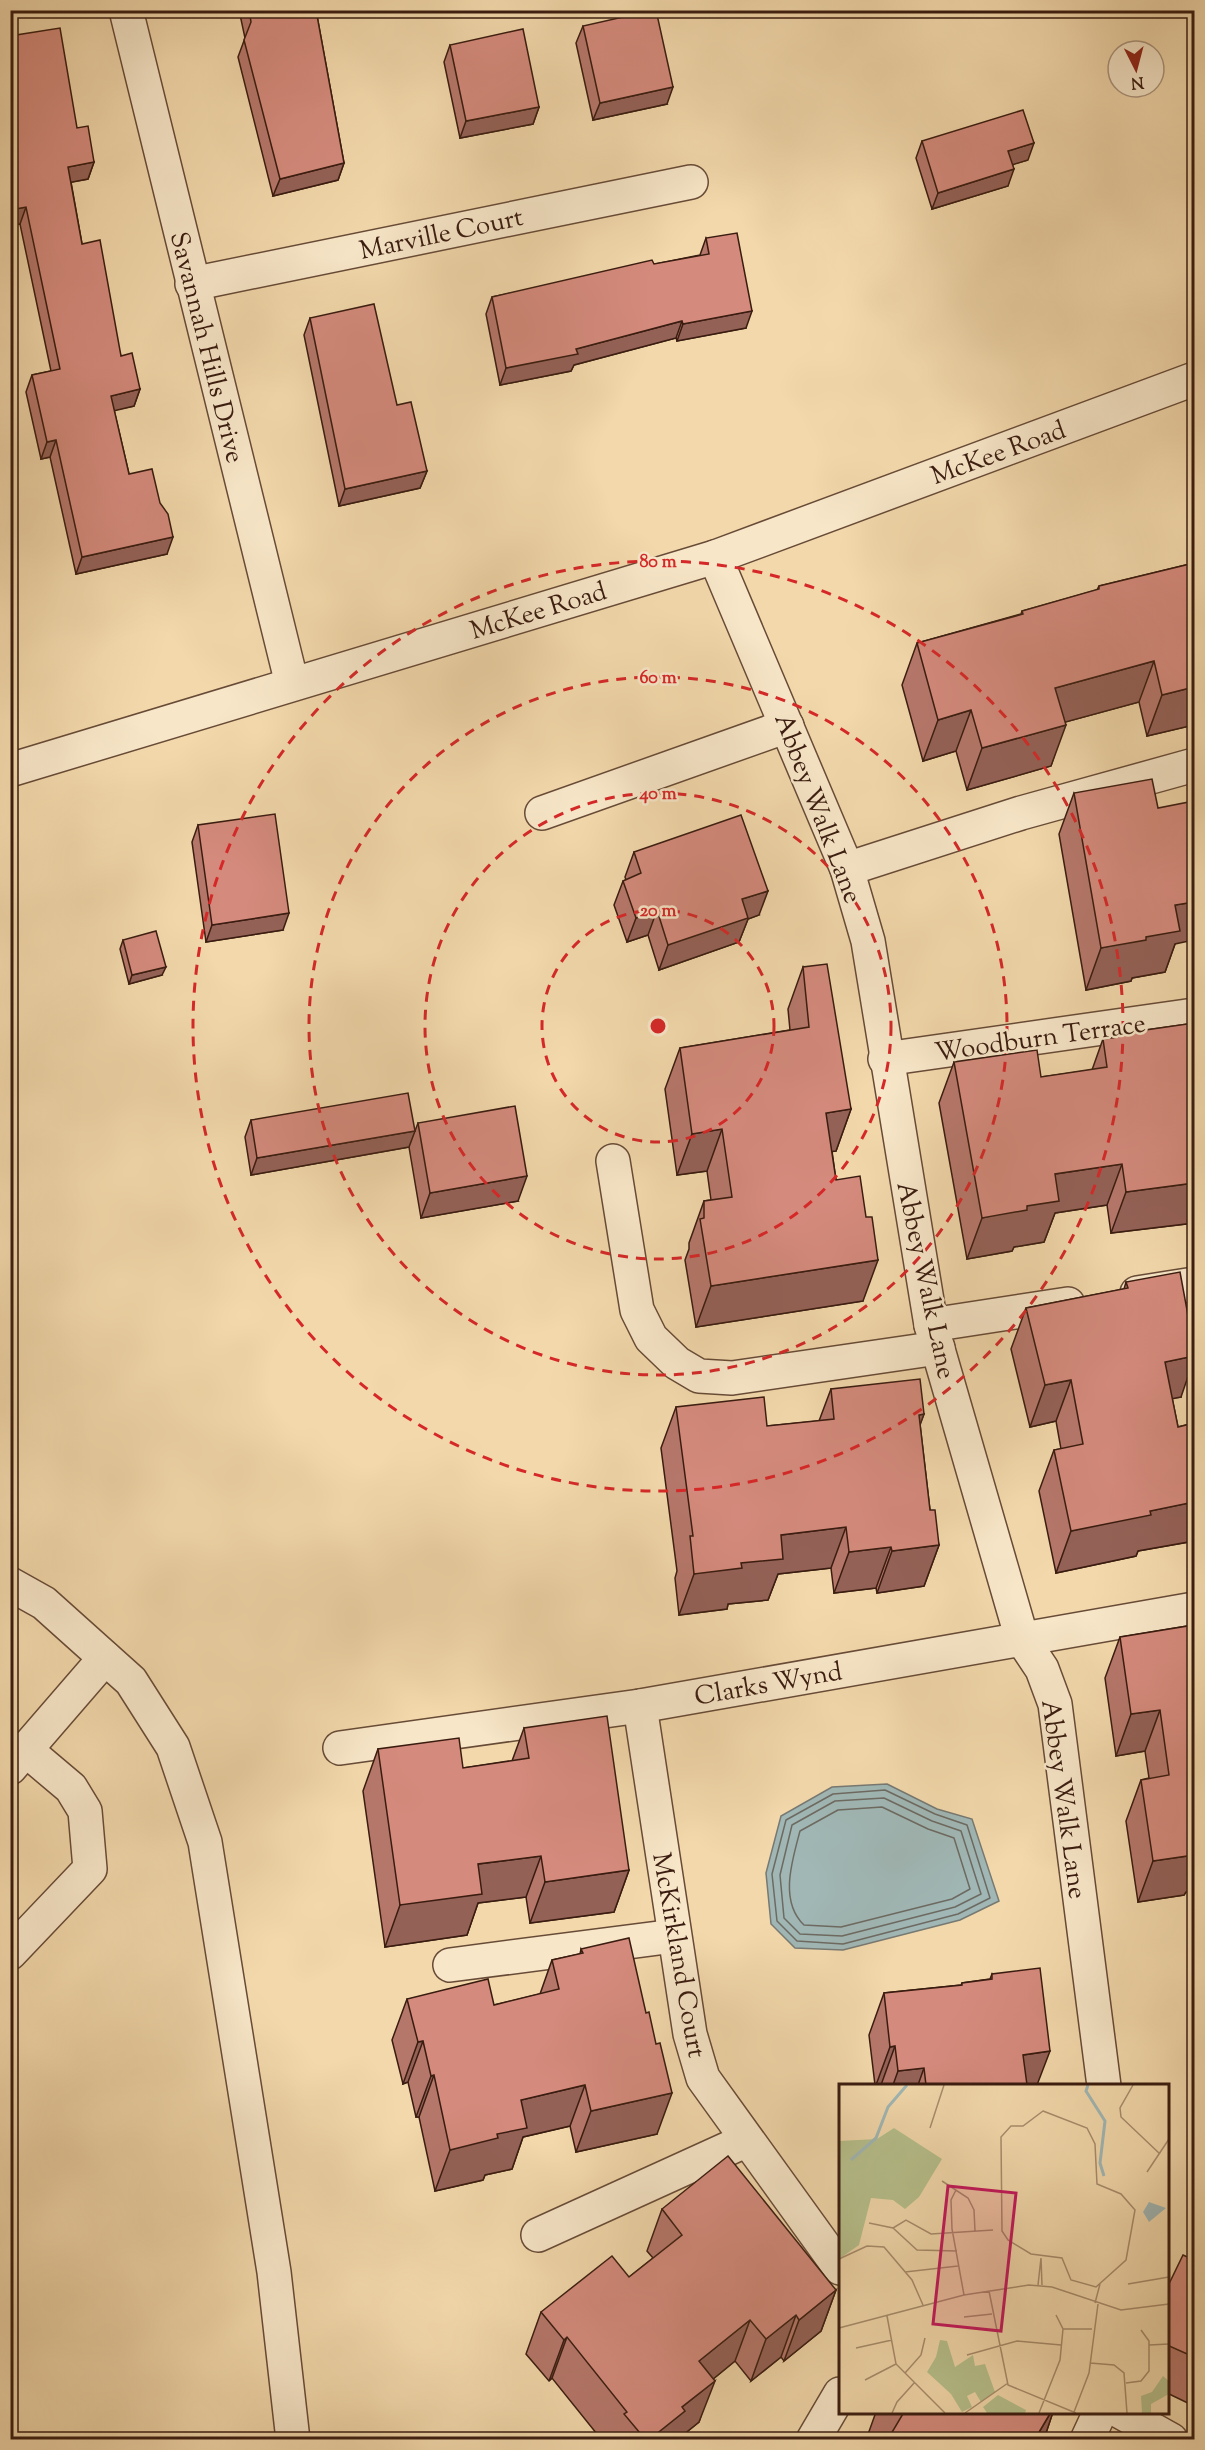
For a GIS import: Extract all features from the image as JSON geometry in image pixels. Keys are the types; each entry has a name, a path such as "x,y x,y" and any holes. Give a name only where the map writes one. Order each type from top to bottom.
{"street":[{"name":"Savannah Hills Drive","path":"126,10 292,684"},
{"name":"Marville Court","path":"192,284 691,182"},
{"name":"McKee Road","path":"10,770 715,557 1194,379"},
{"name":"Abbey Walk Lane","path":"715,557 847,869 867,941 885,1059 935,1337 1023,1639 1042,1669 1055,1704 1104,2084"},
{"path":"542,813 787,726"},
{"path":"847,869 1022,813 1194,765"},
{"name":"Woodburn Terrace","path":"885,1059 1194,1015"},
{"path":"613,1161 637,1310 651,1338 677,1363 699,1376 732,1378 1194,1284"},
{"path":"10,1584 44,1603 132,1681 172,1747 205,1842 274,2272 293,2439"},
{"name":"Clarks Wynd","path":"340,1748 640,1706 1194,1609"},
{"path":"10,1953 90,1869 85,1812 71,1788 18,1759 105,1658"},
{"name":"McKirkland Court","path":"640,1706 690,2034 703,2078 839,2267"},
{"path":"450,1965 675,1936"},
{"path":"538,2235 747,2140"},
{"path":"813,2439 839,2396"},
{"path":"1087,2439 1100,2414"},
{"path":"1125,2414 1171,2439"}],"water":[{"path":"887,1784 937,1809 972,1819 999,1901 960,1920 843,1950 795,1948 771,1924 766,1873 781,1816 832,1787"}],"building":[{"path":"249,10 316,10 344,163 280,179 244,40 251,22"},
{"path":"656,10 673,87 600,103 583,26"},
{"path":"60,28 77,128 88,126 94,162 68,167 82,244 100,240 121,356 132,353 140,389 111,396 129,474 152,469 160,503 168,514 173,537 82,557 56,440 47,442 32,375 60,369 26,207 10,210 10,36"},
{"path":"523,29 539,107 466,121 450,45"},
{"path":"1023,110 1034,143 1008,151 1014,169 938,193 922,141"},
{"path":"737,233 752,311 683,324 682,321 576,349 578,354 506,368 492,297 652,260 654,264 709,254 706,238"},
{"path":"374,304 397,405 411,402 427,471 345,489 310,318"},
{"path":"1194,563 1194,687 1162,695 1154,661 1055,688 1066,725 982,748 971,710 938,720 917,643 1023,614 1022,611 1099,589 1099,586"},
{"path":"1152,779 1158,808 1194,801 1194,902 1175,905 1180,931 1101,948 1074,793"},
{"path":"275,814 289,913 212,925 198,825"},
{"path":"741,815 768,891 742,899 748,918 668,945 657,910 636,918 623,881 641,873 634,852"},
{"path":"156,931 166,967 132,975 123,940"},
{"path":"827,964 851,1109 826,1113 836,1180 860,1176 866,1217 872,1217 878,1260 711,1286 700,1219 704,1218 704,1201 732,1197 722,1129 692,1134 680,1048 809,1027 803,967"},
{"path":"1194,1023 1194,1183 1126,1192 1122,1164 1055,1174 1059,1201 1027,1206 1027,1210 982,1218 954,1062 1037,1050 1041,1077 1107,1067 1103,1039 1118,1037 1118,1034"},
{"path":"408,1093 415,1131 257,1158 251,1120"},
{"path":"515,1106 527,1176 430,1193 418,1123"},
{"path":"1180,1272 1194,1356 1165,1362 1178,1427 1194,1423 1194,1502 1150,1511 1151,1515 1071,1531 1054,1450 1083,1444 1071,1380 1045,1385 1026,1308 1128,1288 1126,1282"},
{"path":"920,1379 924,1414 919,1415 930,1510 935,1510 939,1545 892,1551 891,1547 849,1552 846,1527 781,1535 783,1559 741,1563 742,1568 694,1574 690,1536 693,1536 676,1407 764,1397 767,1426 834,1419 831,1389"},
{"path":"1194,1625 1194,1855 1153,1861 1141,1780 1169,1775 1160,1710 1131,1714 1120,1637"},
{"path":"607,1716 629,1870 545,1882 541,1856 478,1864 482,1894 400,1905 378,1749 459,1738 463,1768 529,1758 524,1728"},
{"path":"629,1938 646,2013 649,2012 656,2044 660,2043 672,2093 591,2111 585,2085 521,2100 527,2128 497,2134 498,2138 450,2150 434,2075 431,2076 423,2041 418,2042 407,1999 488,1979 494,2005 559,1989 552,1960 583,1953 581,1949"},
{"path":"1040,1968 1050,2051 1023,2055 1027,2084 926,2084 924,2068 898,2071 895,2046 890,2047 884,1993 962,1985 962,1983 992,1979 992,1974"},
{"path":"728,2156 836,2290 799,2320 796,2315 766,2339 750,2320 699,2361 715,2381 682,2407 685,2411 650,2439 645,2439 624,2414 627,2412 567,2337 564,2340 541,2312 612,2256 629,2277 682,2235 662,2209"},
{"path":"1183,2255 1194,2260 1194,2357 1169,2346 1169,2284"},
{"path":"903,2414 1050,2414 1035,2439 888,2439"}]}
